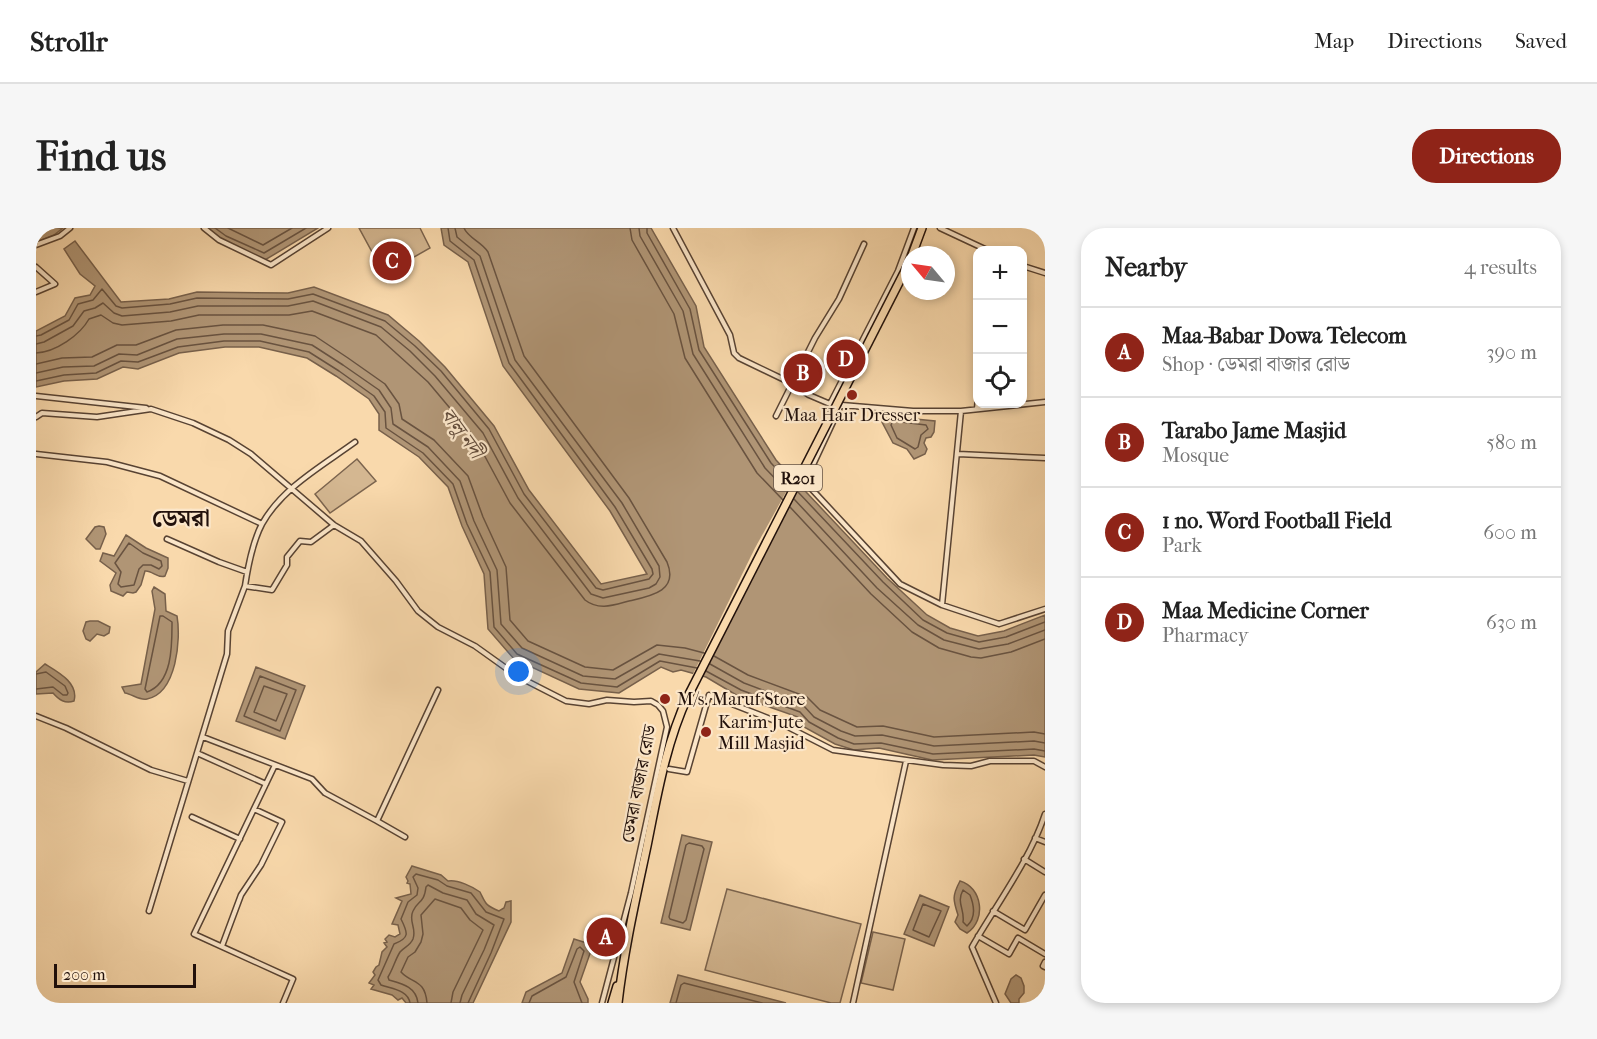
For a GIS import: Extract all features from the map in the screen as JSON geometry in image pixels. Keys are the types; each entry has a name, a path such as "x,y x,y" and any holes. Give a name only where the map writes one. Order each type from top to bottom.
{"main road":[{"path":"915,246 922,228"},
{"name":"R201","path":"622,972 669,747 677,720 901,279"},
{"path":"612,1003 622,972"},
{"path":"618,1003 622,972"}],"street":[{"path":"36,245 60,236 70,228"},
{"path":"204,228 219,240 271,265 328,228"},
{"path":"673,228 730,335 734,353 739,358 791,383 809,395 830,404 913,411 961,411 1045,402"},
{"path":"830,404 898,271 914,228"},
{"path":"940,228 978,246"},
{"path":"776,416 815,338 839,299 864,244"},
{"path":"36,267 55,284 36,292"},
{"path":"1027,267 1045,273"},
{"name":"ডেমরা বাজার রোড","path":"36,396 151,408 193,423 229,440 251,454 334,525 361,541 396,581 418,611 438,627 475,646 517,676 566,701 589,704 607,700 651,701 658,705 663,711 667,728 631,893 602,1003"},
{"path":"841,405 805,482 900,584 942,605 999,624 1045,609"},
{"path":"36,417 42,413 97,417 151,408"},
{"path":"942,605 961,411"},
{"path":"149,911 203,737 227,654 228,631 245,586 262,524 290,489 355,442"},
{"path":"36,454 107,462 160,476 262,524"},
{"path":"958,454 1045,458"},
{"path":"245,586 272,590 287,566 287,557 300,541 311,542 334,525"},
{"path":"167,539 247,572"},
{"path":"377,821 438,690"},
{"path":"669,769 687,772 709,695 778,722 833,750 943,765 971,766 990,761 1034,761 1045,767"},
{"path":"36,716 66,728 151,770 189,781"},
{"path":"203,737 312,779 324,793 405,837"},
{"path":"197,753 266,784"},
{"path":"853,1003 906,760"},
{"path":"275,765 194,934 293,979 283,1003"},
{"path":"222,946 242,895 261,865 282,822 254,809"},
{"path":"996,1003 972,947 1024,859 1045,814"},
{"path":"192,817 240,839"},
{"path":"1035,838 1045,842"},
{"path":"1024,859 1045,872"},
{"path":"993,911 1025,930 1045,895"},
{"path":"978,936 1010,954 1017,938 1045,954"}],"shaded area":[{"path":"359,228 420,228 430,248 384,274"},
{"path":"357,459 376,481 330,513 315,494"},
{"path":"727,889 861,924 840,1003 831,1003 705,970"},
{"path":"873,932 905,939 893,990 861,983"}],"water":[{"path":"36,228 63,228 54,235 36,242"},
{"path":"205,228 318,228 265,260 223,241"},
{"name":"বালু নদী","path":"441,228 651,228 696,306 704,347 776,460 887,578 927,615 950,628 978,636 1004,631 1045,615 1045,757 1034,755 932,760 879,748 854,750 835,744 804,727 798,717 738,696 706,677 681,670 673,672 661,667 619,693 579,689 514,659 488,629 484,574 462,526 448,487 419,457 379,430 379,414 369,399 307,358 259,347 225,347 179,353 138,369 123,367 97,379 64,381 36,387 36,331 65,316 75,298 90,295 95,286 80,274 64,249 75,241 121,302 169,299 197,292 288,293 314,287 388,315 445,367 494,426 529,490 601,584 647,574 610,511 503,366 468,262 444,245"},
{"path":"896,414 905,418 935,421 934,432 931,437 926,438 924,443 927,449 925,454 914,459 907,449 893,443 882,422 883,416"},
{"path":"95,527 104,527 106,534 100,549 96,549 86,539"},
{"path":"126,535 168,558 168,568 165,576 162,577 145,571 141,585 136,592 127,592 123,596 111,591 110,585 116,573 100,561 103,553 114,556"},
{"path":"154,587 165,594 166,611 177,616 177,651 171,676 165,687 157,695 144,699 125,693 122,687 141,684 155,609 152,591"},
{"path":"98,621 110,627 109,633 104,636 97,634 90,641 86,639 83,631 86,622"},
{"path":"45,664 70,683 75,695 74,701 62,701 53,693 36,694 36,672"},
{"path":"256,667 305,686 285,739 236,721"},
{"path":"682,835 712,842 690,930 661,923"},
{"path":"412,866 441,875 448,881 460,882 473,888 480,892 488,906 499,911 504,908 506,902 511,901 511,922 473,1003 406,1003 402,998 398,1000 392,995 371,989 374,985 369,983 375,975 373,972 379,965 382,952 387,947 384,943 387,942 385,939 389,935 395,937 400,934 398,925 392,924 402,901 396,898 411,894 410,884 407,883 406,877"},
{"path":"960,881 973,890 979,904 977,920 967,933 955,922 958,915 954,902"},
{"path":"920,895 949,907 934,946 904,934"},
{"path":"574,939 593,945 580,982 588,1003 522,1003 526,992 562,973"},
{"path":"678,975 786,1003 670,1003"},
{"path":"1016,975 1021,978 1024,993 1019,1003 1011,1003 1005,994 1011,979"}],"pier":[{"path":"795,476 800,481 699,678 692,676 755,548"}],"place":[{"name":"1 no. Word Football Field","path":"392,261"},
{"name":"Maa Medicine Corner","path":"846,359"},
{"name":"Tarabo Jame Masjid","path":"803,373"},
{"name":"Maa Hair Dresser","path":"852,395"},
{"name":"M/s. Maruf Store","path":"665,699"},
{"name":"Karim Jute Mill Masjid","path":"706,732"},
{"name":"Maa-Babar Dowa Telecom","path":"606,937"}],"district":[{"name":"ডেমরা","path":"181,518"}]}
